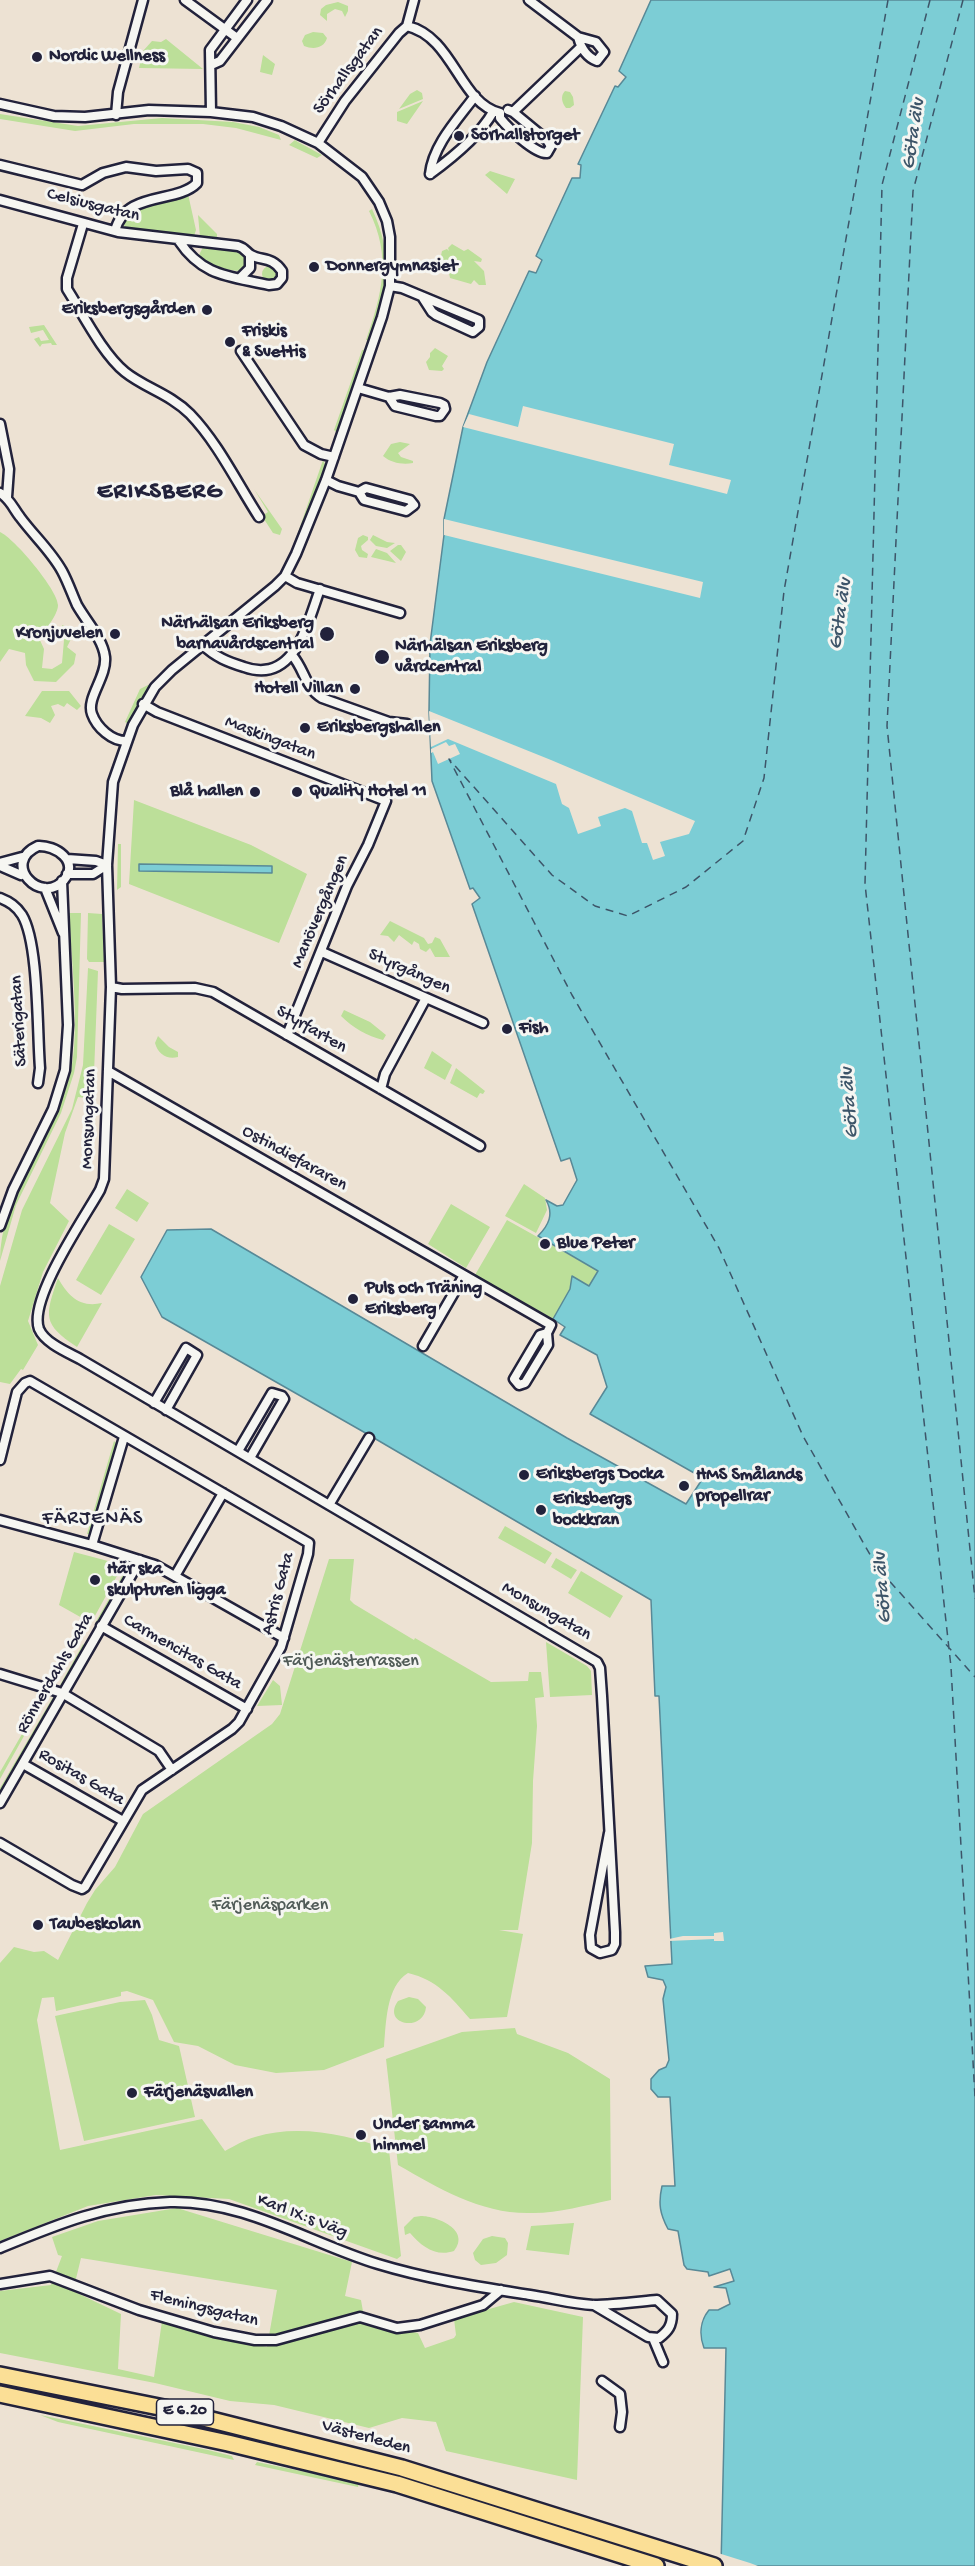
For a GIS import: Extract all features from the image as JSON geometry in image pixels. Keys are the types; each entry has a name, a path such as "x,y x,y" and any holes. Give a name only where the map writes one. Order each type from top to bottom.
{"highway":[{"name":"Västerleden","path":"0,2375 176,2410 402,2468 714,2566"},
{"name":"Västerleden","path":"0,2394 228,2442 397,2484 656,2566"}],"street":[{"path":"116,115 118,92 143,0"},
{"path":"185,0 237,39"},
{"path":"211,112 210,50 248,0"},
{"path":"211,65 220,61 267,0"},
{"path":"407,26 414,0"},
{"path":"529,0 578,37 593,40 604,52 597,61 581,47 578,37"},
{"name":"Sörhallsgatan","path":"318,143 345,101 407,26 417,28 442,48 475,96 497,112 511,130 538,152 547,153 551,146 547,140 513,112"},
{"path":"475,96 431,160 430,174 497,112 508,109 513,112 581,47"},
{"name":"Monsungatan","path":"0,104 54,116 116,115 149,110 211,112 253,117 291,129 318,143 357,172 380,202 390,237 390,286 326,480 299,548 285,576 262,598 163,677 143,704 126,741 113,782 107,865 111,987 104,1179 53,1272 45,1291 38,1322 42,1333 49,1341 600,1665 615,1944 612,1950 600,1953 591,1948 590,1935 609,1833"},
{"path":"0,165 82,185 103,173 126,167 156,171 188,169 197,173 197,183 191,190 151,199 137,206 122,216 115,231"},
{"name":"Celsiusgatan","path":"0,200 115,231 179,241 226,243 244,248 250,255 262,257 276,264 282,271 282,278 277,284 269,285 204,268 192,258 179,241"},
{"path":"83,224 67,278 67,289 112,358 125,372 167,395 190,415 217,451 259,517"},
{"path":"240,278 250,268 250,255"},
{"path":"390,286 402,288 479,320 479,327 473,332 436,315 423,298"},
{"path":"241,351 304,445 321,454 334,457"},
{"path":"358,388 389,397 400,394 440,403 445,409 441,416 436,416 395,406 389,397"},
{"path":"0,424 9,469 4,495 63,572 77,605 103,648 105,667 91,711 100,727 111,736 126,741"},
{"path":"326,480 359,492 364,500 406,511 414,505 411,500 366,488 359,492"},
{"path":"285,576 297,583 400,613"},
{"path":"204,645 216,656 258,672 273,668 292,656 320,589"},
{"path":"292,656 301,668 313,693 389,722 407,724"},
{"name":"Maskingatan","path":"143,704 157,712 386,801"},
{"name":"Manövergången","path":"287,1035 347,886 368,845 386,801"},
{"path":"0,864 22,857 30,849 48,846 58,850 68,860 96,861 107,865"},
{"path":"21,875 19,869 22,857"},
{"path":"0,1226 9,1198 53,1109 64,1078 68,1039 65,878 68,860"},
{"path":"0,864 21,875 32,885 45,888 65,878 93,874 107,865"},
{"path":"45,888 66,942"},
{"name":"Säterigatan","path":"0,898 16,907 28,928 34,964 40,1068 38,1083"},
{"name":"Styrgången","path":"322,952 483,1023"},
{"name":"Styrfarten","path":"111,987 122,989 195,988 213,992 480,1146"},
{"path":"381,1089 385,1074 426,998"},
{"name":"Ostindiefararen","path":"108,1071 551,1325 547,1333"},
{"path":"423,1346 463,1276"},
{"path":"547,1333 548,1345 525,1383 519,1385 514,1379 540,1335 547,1333"},
{"path":"154,1402 186,1348 193,1351 197,1355 166,1410"},
{"name":"Astris Gata","path":"0,1460 17,1392 25,1383 30,1382 309,1543 308,1554 284,1638 275,1662 247,1709 232,1729 142,1790 82,1889 0,1843"},
{"path":"238,1451 272,1393 282,1396 284,1399 250,1458"},
{"path":"92,1545 124,1437"},
{"path":"329,1505 369,1438"},
{"path":"175,1576 223,1493"},
{"path":"0,1520 140,1560 175,1576 284,1638"},
{"name":"Rönnerdahls Gata","path":"0,1803 140,1560"},
{"name":"Carmencitas Gata","path":"102,1626 247,1709"},
{"path":"0,1674 63,1693 159,1751 172,1770"},
{"name":"Rositas Gata","path":"23,1764 123,1821"},
{"name":"Karl IX:s Väg","path":"0,2248 94,2211 140,2204 198,2203 252,2214 377,2264 501,2290 594,2305 657,2300 672,2314 672,2323 667,2332 659,2338 653,2338 594,2305"},
{"name":"Flemingsgatan","path":"0,2284 50,2276 157,2315 255,2340 276,2340 360,2317 397,2328 420,2325 483,2305 501,2290"},
{"path":"653,2338 663,2362"},
{"path":"602,2381 620,2394 622,2412 620,2427"}],"green space":[{"path":"338,2 348,6 345,17 342,11 335,9 327,14 327,21 320,15 321,9 326,5"},
{"path":"313,32 323,33 327,38 326,41 318,47 304,46 302,41 305,35"},
{"path":"166,39 203,69 139,68 143,51 152,41 161,42"},
{"path":"263,55 275,64 272,75 260,72"},
{"path":"417,90 422,93 423,99 399,109 410,94"},
{"path":"565,91 570,92 573,97 574,105 570,108 566,108 563,102 562,95"},
{"path":"423,101 407,124 397,121 397,112"},
{"path":"0,114 78,126 162,118 233,122 259,127 279,135 281,140 236,128 203,124 134,124 75,131 0,119"},
{"path":"295,140 322,155 317,158 289,145"},
{"path":"490,171 515,179 507,194 485,175"},
{"path":"188,194 196,230 194,236 145,233 124,226 127,218 141,205 160,198"},
{"path":"372,209 384,243 386,275 381,307 370,341 366,340 382,276 380,244 369,211"},
{"path":"198,215 217,234 217,237 200,237"},
{"path":"452,244 464,251 468,249 482,259 481,262 474,261 484,271 486,285 479,285 474,280 471,284 450,278 448,268 440,260 442,251 447,249 449,251 448,248"},
{"path":"203,247 239,250 245,256 246,268 234,271 213,265 199,255"},
{"path":"270,266 276,268 278,274 276,280 270,282 264,280 262,274 264,268"},
{"path":"44,325 57,345 42,344 40,347 34,339 39,337 41,341 49,340 43,330 31,333 29,327"},
{"path":"435,348 448,356 442,366 444,369 442,371 429,370 426,362"},
{"path":"367,349 336,432 334,430 362,350"},
{"path":"400,442 410,444 398,453 413,463 397,463 383,456 391,444"},
{"path":"323,460 326,466 295,551 292,550"},
{"path":"254,489 282,529 280,535 273,533 262,516 268,512"},
{"path":"0,532 7,536 34,565 56,598 58,605 56,613 39,638 44,649 42,668 52,669 62,663 64,640 62,625 71,629 72,637 67,647 76,654 74,664 56,682 34,681 26,665 25,653 9,649 0,662"},
{"path":"363,535 368,537 368,540 361,546 362,550 368,554 367,558 359,557 355,550 358,538"},
{"path":"373,535 395,543 387,548 376,546 370,540"},
{"path":"401,545 406,552 401,561 390,551"},
{"path":"376,549 387,553 396,563 371,557"},
{"path":"150,684 152,686 130,725 125,722 140,689"},
{"path":"42,691 69,691 81,706 77,710 67,703 64,707 58,704 51,706 55,715 50,723 41,718 25,716"},
{"path":"134,800 251,845 307,874 279,943 129,884"},
{"path":"118,844 121,844 121,887 117,890"},
{"path":"69,913 81,913 77,1057 74,1073 61,1113 16,1205 0,1261 2,1237 8,1214 60,1104 72,1064 75,1022"},
{"path":"88,913 102,914 104,962 89,962 87,959"},
{"path":"390,921 424,938 428,944 432,943 435,937 440,939 450,957 435,957 430,948 426,952 420,949 419,944 414,941 412,945 399,935 394,942 388,936 380,935"},
{"path":"88,968 98,971 93,1099 78,1097 65,1133 50,1203 69,1221 43,1272 28,1321 38,1345 23,1370 21,1369 10,1384 0,1382 0,1286 22,1210 72,1109 83,1065"},
{"path":"344,1010 370,1022 386,1035 383,1040 366,1034 350,1024 341,1016"},
{"path":"158,1036 178,1052 178,1057 170,1058 161,1053 155,1043"},
{"path":"432,1051 452,1065 445,1080 424,1068"},
{"path":"456,1068 485,1091 483,1094 480,1093 477,1098 450,1083"},
{"path":"524,1184 545,1198 547,1210 536,1233 505,1216"},
{"path":"127,1189 149,1203 137,1222 115,1208"},
{"path":"451,1204 490,1227 466,1268 428,1244"},
{"path":"507,1220 598,1271 589,1286 572,1277 570,1289 553,1319 475,1275"},
{"path":"109,1224 135,1239 101,1295 76,1280"},
{"path":"58,1278 66,1290 81,1302 102,1303 77,1347 57,1332 50,1318 49,1310"},
{"path":"114,1441 116,1443 90,1534 87,1534"},
{"path":"505,1526 552,1553 545,1564 498,1538"},
{"path":"74,1552 123,1565 91,1623 59,1605"},
{"path":"556,1558 577,1570 571,1579 551,1567"},
{"name":"Färjenäsparken","path":"329,1559 354,1559 350,1600 354,1604 491,1682 528,1681 529,1672 541,1672 544,1697 535,1698 537,1726 532,1843 518,1930 499,1930 523,1934 507,2017 470,2019 450,1997 435,1985 408,1973 395,1987 391,1996 384,2047 324,2070 276,2073 235,2065 198,2046 174,2042 153,2000 127,1991 121,1992 121,1996 56,2011 54,1997 42,1998 37,2020 60,2150 202,2119 225,2151 251,2138 288,2131 340,2135 357,2139 389,2150 401,2256 397,2259 229,2199 156,2195 88,2206 0,2241 0,1963 14,1947 34,1952 44,1951 58,1960 87,1903 115,1867 143,1814 272,1724 280,1714"},
{"path":"127,1570 103,1615 95,1623 125,1571"},
{"path":"581,1571 623,1596 610,1618 568,1593"},
{"path":"546,1642 587,1666 591,1671 592,1695 550,1697"},
{"path":"83,1644 85,1646 63,1684 60,1685"},
{"path":"273,1680 280,1686 282,1705 257,1706"},
{"path":"44,1696 47,1697 26,1733 23,1731"},
{"path":"53,1697 53,1701 0,1794 0,1788"},
{"path":"22,1734 24,1736 0,1779 0,1772"},
{"path":"409,1997 418,1999 426,2007 424,2015 418,2020 405,2023 395,2016 394,2009 398,2001"},
{"name":"Färjenäsvallen","path":"145,2000 159,2040 179,2046 195,2117 84,2141 55,2016 120,2002"},
{"path":"515,2028 517,2034 568,2053 610,2079 611,2200 543,2213 497,2210 462,2199 398,2165 386,2059 462,2032"},
{"path":"177,2208 352,2262 345,2296 361,2300 365,2323 418,2333 425,2348 454,2338 456,2335 454,2319 514,2302 583,2317 577,2480 446,2451 436,2422 402,2418 369,2428 274,2405 230,2401 155,2383 0,2353 0,2291 51,2285 62,2256 58,2255 52,2237 98,2221","holes":["81,2258 277,2290 267,2347 162,2321 154,2377 118,2369 121,2314 73,2291"]},
{"path":"421,2216 443,2222 455,2231 458,2243 454,2251 435,2252 419,2243 410,2233 405,2235 404,2227 414,2217"},
{"path":"574,2223 569,2255 526,2250 531,2226"},
{"path":"492,2236 505,2238 508,2243 507,2255 496,2263 481,2265 475,2260 473,2253 483,2239"},
{"path":"40,2415 208,2450 232,2456 234,2460 58,2422"},
{"path":"257,2462 359,2483 358,2487 255,2465"}],"water":[{"name":"Göta älv","path":"651,0 975,0 975,2566 721,2566 726,2348 704,2348 701,2333 702,2323 709,2310 718,2310 730,2304 726,2288 714,2287 734,2281 730,2269 709,2276 708,2272 687,2269 684,2265 678,2231 668,2229 665,2224 660,2204 662,2186 675,2186 670,2097 658,2097 651,2089 651,2079 659,2070 666,2067 669,2060 663,1999 666,1987 663,1980 648,1977 645,1966 672,1964 659,1696 655,1696 651,1600 162,1317 141,1277 167,1230 211,1229 567,1438 686,1504 703,1478 590,1414 607,1387 597,1355 560,1335 565,1327 553,1319 570,1289 572,1276 589,1286 598,1271 538,1236 545,1228 550,1215 546,1200 557,1206 563,1205 577,1180 570,1158 561,1161 472,904 480,898 473,888 470,889 432,781 429,711 430,644 444,519 463,427 487,362 529,271 536,273 542,260 536,256 572,178 580,178 581,165 578,164 615,86 618,87 626,77 619,71"},
{"path":"139,864 272,866 272,873 139,871"}],"pier":[{"path":"523,406 674,444 669,465 731,480 727,494 463,427 469,414 518,427"},
{"path":"444,519 703,582 700,598 444,535"},
{"path":"429,711 695,821 689,834 660,842 665,856 653,860 647,843 642,843 632,811 625,808 598,817 601,826 578,834 569,808 562,804 556,784 448,739 431,747"},
{"path":"446,742 449,746 455,744 460,754 438,764 431,749"},
{"path":"723,1932 724,1941 714,1941 714,1939 669,1941 669,1939 683,1936 714,1936 714,1933"},
{"path":"718,2553 750,2563 758,2566 718,2566"}],"ferry route":[{"path":"888,0 784,591 764,778 743,841 686,887 628,916 595,906 552,875 449,759 572,995 719,1248 803,1436 877,1567 975,1677"},
{"path":"930,0 882,185 865,884 951,1667 975,2097"},
{"path":"963,0 913,191 887,726 975,1599"}],"place":[{"name":"Nordic Wellness","path":"37,57"},
{"name":"Sörhallstorget","path":"459,136"},
{"name":"Donnergymnasiet","path":"314,267"},
{"name":"Eriksbergsgården","path":"207,310"},
{"name":"Friskis & Svettis","path":"230,342"},
{"name":"Kronjuvelen","path":"115,634"},
{"name":"Närhälsan Eriksberg barnavårdscentral","path":"327,634"},
{"name":"Närhälsan Eriksberg vårdcentral","path":"382,657"},
{"name":"Hotell Villan","path":"355,689"},
{"name":"Eriksbergshallen","path":"305,728"},
{"name":"Blå hallen","path":"255,792"},
{"name":"Quality Hotel 11","path":"297,792"},
{"name":"Fish","path":"507,1029"},
{"name":"Blue Peter","path":"545,1244"},
{"name":"Puls och Träning Eriksberg","path":"353,1299"},
{"name":"Eriksbergs Docka","path":"524,1475"},
{"name":"HMS Smålands propellrar","path":"684,1486"},
{"name":"Eriksbergs bockkran","path":"541,1510"},
{"name":"Här ska skulpturen ligga","path":"95,1580"},
{"name":"Taubeskolan","path":"38,1925"},
{"name":"Färjenäsvallen","path":"132,2093"},
{"name":"Under samma himmel","path":"361,2135"}],"district":[{"name":"ERIKSBERG","path":"160,493"},
{"name":"FÄRJENÄS","path":"93,1520"}],"park label":[{"name":"Färjenästerrassen","path":"351,1662"}]}
